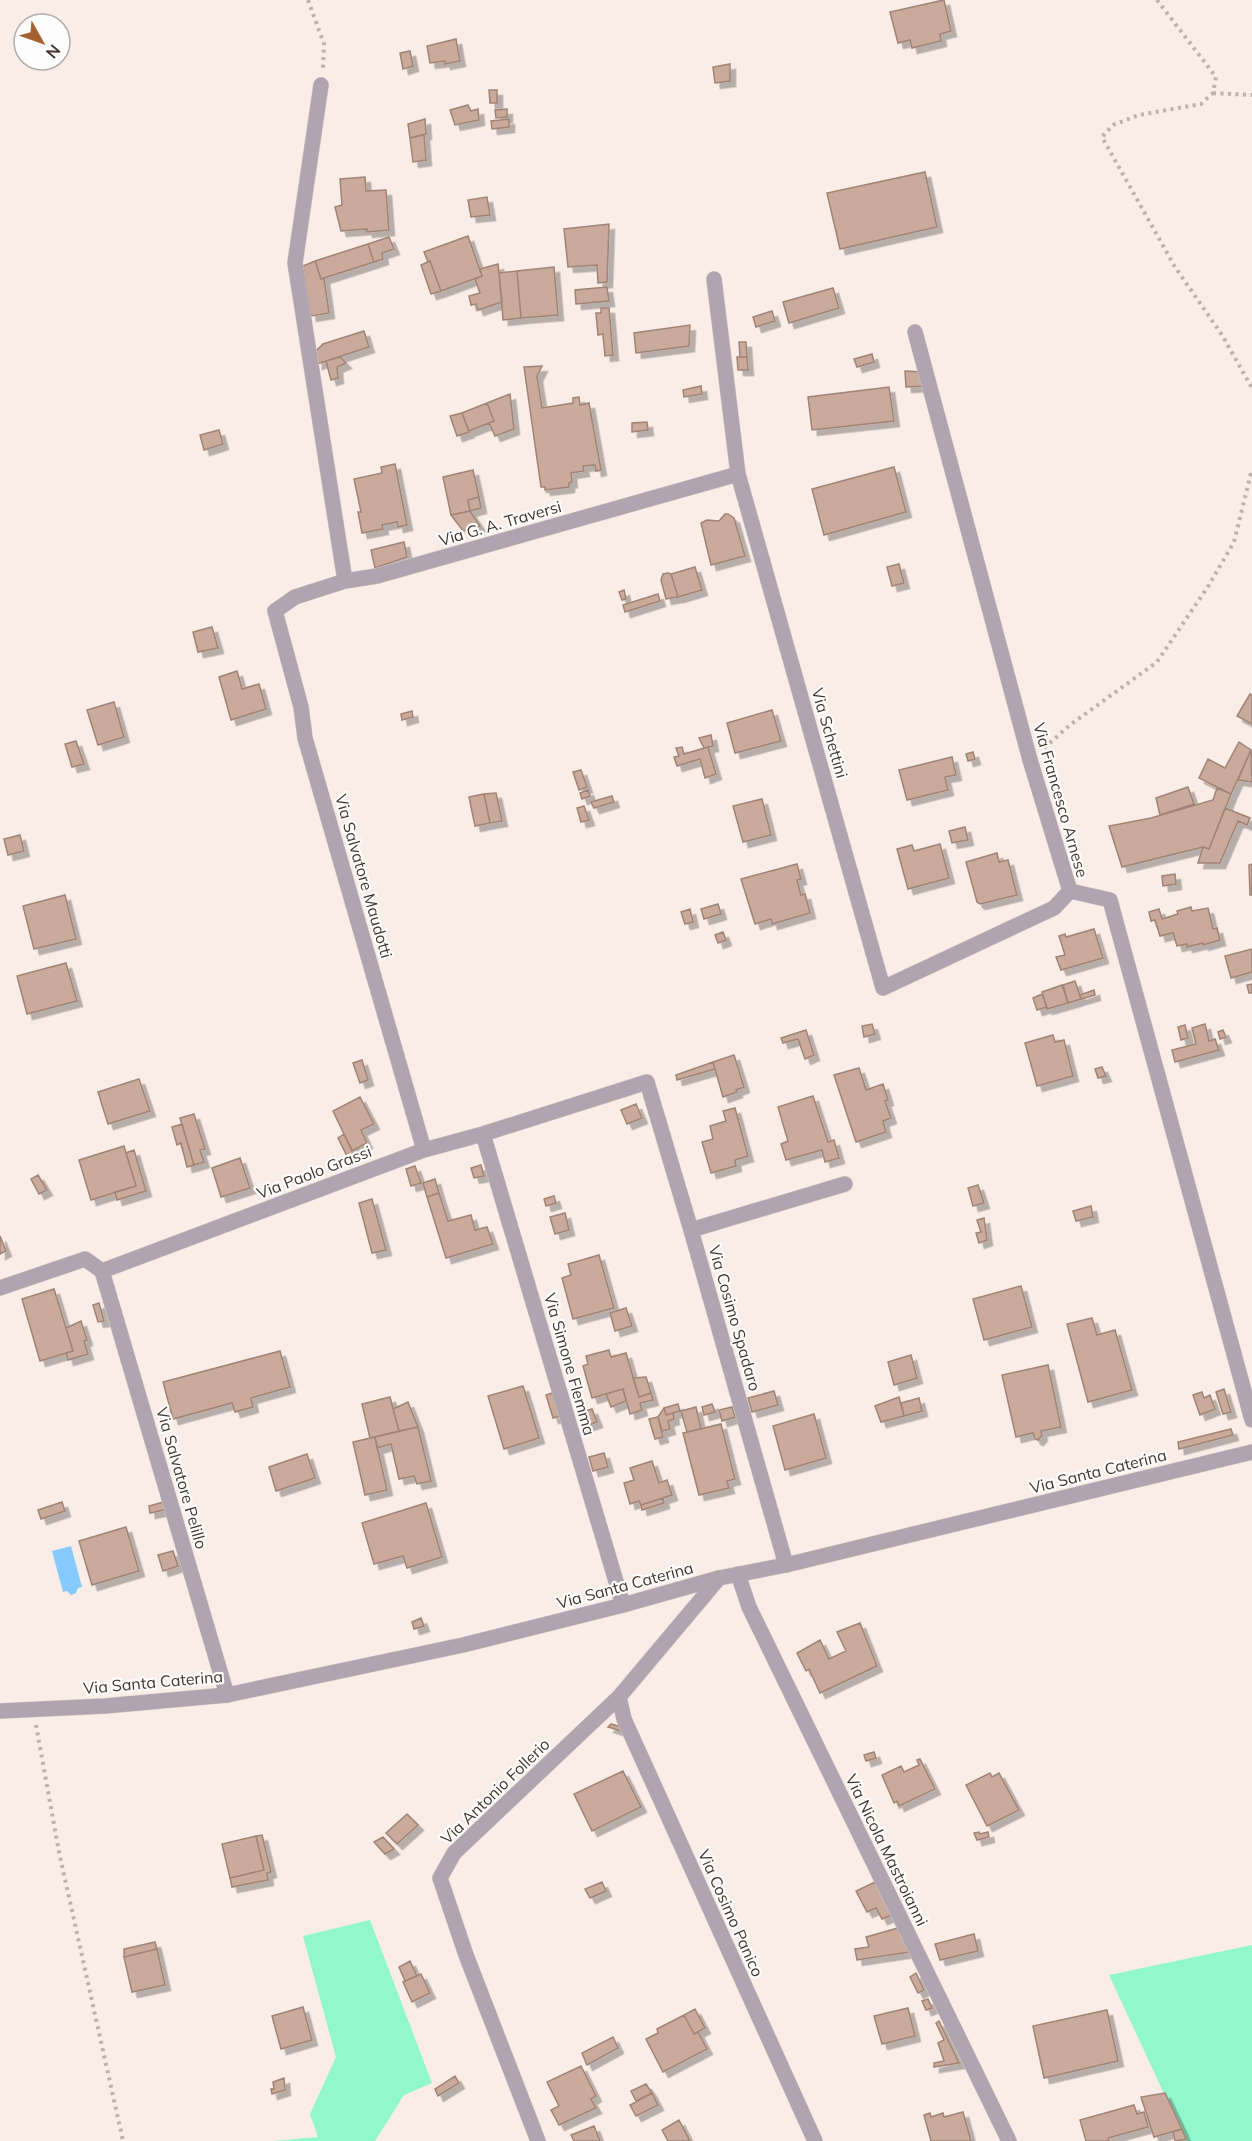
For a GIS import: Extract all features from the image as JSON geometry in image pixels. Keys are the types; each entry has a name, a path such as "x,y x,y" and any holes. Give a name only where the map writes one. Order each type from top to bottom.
{"street":[{"path":"321,85 295,263 345,582"},
{"name":"Via Schettini","path":"714,279 738,474 883,988 1054,908 1070,891"},
{"name":"Via Francesco Arnese","path":"915,332 1030,760 1070,891 1110,900 1252,1420"},
{"name":"Via G. A. Traversi","path":"275,611 295,597 345,582 377,576 738,474"},
{"name":"Via Salvatore Maudotti","path":"275,611 301,707 305,738 424,1150"},
{"name":"Via Paolo Grassi","path":"102,1271 424,1150 483,1134 647,1082"},
{"name":"Via Cosimo Spadaro","path":"647,1082 692,1230 786,1565"},
{"name":"Via Simone Flemma","path":"483,1134 623,1605"},
{"path":"692,1230 845,1184"},
{"path":"0,1288 84,1259 102,1271"},
{"name":"Via Salvatore Pelillo","path":"102,1271 227,1695"},
{"name":"Via Santa Caterina","path":"0,1711 105,1706 227,1695 463,1645 623,1605 719,1578 786,1565 1252,1452"},
{"name":"Via Nicola Mastroianni","path":"738,1574 749,1607 1009,2141"},
{"name":"Via Antonio Follerio","path":"538,2141 466,1955 440,1878 454,1853 619,1697 719,1578"},
{"name":"Via Cosimo Panico","path":"619,1697 624,1719 814,2141"}],"path":[{"path":"308,0 324,44 321,85"},
{"path":"1157,0 1216,77 1213,93 1201,104 1139,115 1113,125 1102,138 1175,267 1222,335 1252,388"},
{"path":"1213,93 1252,95"},
{"path":"1030,760 1070,725 1157,662 1209,585 1234,542 1252,469"},
{"path":"33,1710 59,1852 123,2141"}],"green space":[{"path":"370,1920 432,2083 404,2095 375,2141 272,2141 318,2137 310,2114 336,2057 303,1936"},
{"path":"1252,1945 1252,2141 1186,2141 1109,1975"}],"water":[{"path":"71,1546 82,1587 71,1595 67,1591 63,1592 52,1551"}],"building":[{"path":"944,0 951,31 940,34 941,41 912,48 910,40 898,43 890,12"},
{"path":"456,39 460,61 445,64 445,61 430,63 427,46"},
{"path":"410,51 413,66 403,69 400,53"},
{"path":"730,64 730,81 715,83 713,67"},
{"path":"489,90 497,90 497,103 490,103"},
{"path":"468,105 471,111 478,109 479,120 455,125 450,110"},
{"path":"507,109 507,117 496,118 495,110"},
{"path":"425,119 426,134 410,138 408,124"},
{"path":"509,119 509,127 492,129 491,121"},
{"path":"424,135 426,160 413,162 410,138"},
{"path":"925,172 937,227 840,249 827,193"},
{"path":"365,177 366,191 386,190 389,230 341,231 335,207 342,205 340,179"},
{"path":"487,197 490,215 471,217 468,200"},
{"path":"609,224 607,282 598,283 597,265 568,267 564,229"},
{"path":"468,236 482,276 441,291 430,261 428,262 424,252"},
{"path":"389,237 394,249 382,253 383,259 374,262 368,244"},
{"path":"368,244 374,262 321,279 315,261"},
{"path":"315,261 321,279 324,278 329,313 311,316 303,266"},
{"path":"430,261 441,291 431,294 421,265"},
{"path":"498,264 502,302 478,310 476,304 471,305 469,296 480,293 475,279 482,276 480,269"},
{"path":"554,267 558,315 521,318 517,271"},
{"path":"517,271 521,318 503,320 499,273"},
{"path":"607,287 609,301 576,304 575,290"},
{"path":"833,288 839,308 789,323 783,302"},
{"path":"601,308 609,308 613,355 605,356 603,334 598,335 596,313 601,313"},
{"path":"772,311 775,321 756,327 753,317"},
{"path":"690,325 689,346 636,353 634,333"},
{"path":"364,331 369,347 317,364 316,351 323,344"},
{"path":"739,342 746,342 747,357 740,357"},
{"path":"872,354 874,362 857,367 854,359"},
{"path":"340,357 346,363 337,367 338,378 331,380 326,361"},
{"path":"737,357 747,357 748,370 738,370"},
{"path":"542,366 537,376 542,408 573,403 573,398 579,397 580,405 589,403 601,470 596,471 595,465 583,466 584,471 571,473 572,482 569,483 569,487 545,490 545,487 541,487 524,367"},
{"path":"905,371 923,372 927,386 906,387"},
{"path":"701,386 702,394 684,397 683,390"},
{"path":"889,387 894,421 812,430 808,397"},
{"path":"510,394 514,429 495,436 489,423 494,421 487,403"},
{"path":"487,403 494,421 469,431 462,413"},
{"path":"462,413 469,432 457,436 450,416"},
{"path":"647,422 648,430 632,432 632,423"},
{"path":"219,430 223,444 204,450 200,435"},
{"path":"395,464 407,525 398,527 397,522 382,525 383,529 362,533 358,512 361,512 354,479 382,473 381,467"},
{"path":"894,467 906,512 824,535 812,489"},
{"path":"473,470 479,497 468,500 470,511 451,515 443,477"},
{"path":"479,497 481,508 470,511 468,500"},
{"path":"470,511 480,526 463,531 451,515"},
{"path":"725,514 734,518 745,556 711,565 701,523 707,520 719,521"},
{"path":"404,542 407,557 375,568 371,550"},
{"path":"899,564 904,583 892,586 887,567"},
{"path":"695,567 702,590 678,597 671,574"},
{"path":"663,574 671,574 678,597 666,599 661,580"},
{"path":"624,590 626,599 622,600 619,592"},
{"path":"658,594 660,601 625,612 623,605"},
{"path":"212,627 218,648 198,652 193,632"},
{"path":"237,671 242,689 259,684 266,709 231,720 219,677"},
{"path":"1250,694 1252,695 1252,724 1237,716"},
{"path":"114,702 124,737 98,745 87,710"},
{"path":"772,710 781,741 735,753 727,723"},
{"path":"412,711 413,717 402,720 401,714"},
{"path":"711,735 713,746 704,748 699,738"},
{"path":"76,741 84,764 72,767 65,744"},
{"path":"1239,742 1251,750 1231,794 1199,778 1208,759 1225,768"},
{"path":"682,747 684,754 708,747 716,774 705,778 700,759 677,766 674,757 679,756 676,748"},
{"path":"1251,750 1252,782 1238,780"},
{"path":"973,752 975,759 968,761 966,754"},
{"path":"952,757 956,775 945,777 948,790 907,800 899,770"},
{"path":"581,770 587,787 579,790 573,772"},
{"path":"1188,787 1194,804 1160,815 1156,798"},
{"path":"1217,788 1231,794 1209,849 1203,847 1122,867 1109,826 1151,818 1213,800"},
{"path":"588,790 590,796 582,799 580,793"},
{"path":"496,793 502,821 490,823 484,794"},
{"path":"484,794 490,823 475,826 469,797"},
{"path":"612,796 614,802 594,808 591,802"},
{"path":"762,799 771,835 743,842 733,806"},
{"path":"584,806 589,820 581,822 577,808"},
{"path":"1225,808 1250,818 1247,825 1238,821 1220,863 1198,863 1203,847 1209,849"},
{"path":"965,827 968,840 952,843 949,831"},
{"path":"20,835 24,851 8,855 4,839"},
{"path":"940,844 949,878 908,889 897,849 912,845 914,851"},
{"path":"997,853 999,862 1008,860 1017,895 980,904 977,902 966,862"},
{"path":"797,864 801,879 797,880 801,895 805,894 810,913 772,924 771,919 755,924 741,879"},
{"path":"1252,864 1252,895 1250,895 1249,865"},
{"path":"1175,874 1176,884 1163,886 1162,876"},
{"path":"65,895 76,939 34,949 23,906"},
{"path":"718,904 721,914 704,919 701,909"},
{"path":"1191,907 1192,911 1208,908 1213,929 1217,928 1220,940 1187,947 1187,944 1177,946 1173,933 1160,936 1155,920 1151,921 1149,912 1159,909 1162,919"},
{"path":"690,909 693,922 685,924 681,912"},
{"path":"1094,929 1103,958 1061,970 1056,957 1065,955 1059,936 1065,934 1066,937"},
{"path":"723,932 726,940 718,943 715,935"},
{"path":"1252,949 1252,972 1231,978 1225,956"},
{"path":"66,963 77,1001 27,1014 17,976"},
{"path":"1075,981 1081,999 1068,1003 1063,985"},
{"path":"1252,984 1252,993 1249,993 1247,985"},
{"path":"1062,985 1068,1003 1047,1009 1042,992"},
{"path":"1094,990 1095,995 1081,999 1080,995"},
{"path":"1042,994 1047,1007 1037,1010 1033,998"},
{"path":"872,1024 875,1034 864,1037 862,1026"},
{"path":"1205,1024 1209,1041 1215,1039 1219,1050 1175,1062 1172,1050 1196,1044 1192,1028"},
{"path":"1185,1025 1188,1038 1181,1040 1178,1027"},
{"path":"806,1030 814,1055 805,1059 798,1039 783,1043 781,1038"},
{"path":"1223,1030 1226,1037 1220,1039 1218,1032"},
{"path":"1053,1035 1055,1042 1064,1040 1073,1076 1037,1086 1025,1043"},
{"path":"734,1055 744,1087 723,1097 713,1062"},
{"path":"362,1060 368,1080 360,1083 353,1063"},
{"path":"713,1062 715,1069 677,1080 676,1075"},
{"path":"1102,1067 1106,1076 1098,1078 1095,1069"},
{"path":"859,1068 866,1090 883,1084 888,1100 885,1101 891,1118 883,1121 886,1132 856,1142 834,1075"},
{"path":"139,1079 150,1111 108,1124 98,1092"},
{"path":"813,1096 828,1142 834,1140 839,1158 825,1162 822,1150 786,1160 781,1144 788,1141 778,1107"},
{"path":"360,1097 374,1124 361,1130 367,1143 352,1151 333,1111"},
{"path":"636,1104 642,1118 627,1124 621,1110"},
{"path":"735,1108 748,1156 735,1160 736,1166 711,1173 702,1142 713,1139 710,1126 726,1121 723,1111"},
{"path":"194,1114 205,1149 200,1150 204,1162 194,1165 180,1118"},
{"path":"182,1124 194,1165 187,1167 181,1143 177,1145 172,1127"},
{"path":"344,1134 354,1154 347,1156 338,1138"},
{"path":"124,1146 136,1186 91,1200 79,1160"},
{"path":"134,1150 146,1191 117,1200 115,1192 136,1186 126,1153"},
{"path":"240,1158 250,1188 221,1197 212,1168"},
{"path":"481,1165 484,1176 474,1178 471,1168"},
{"path":"415,1166 421,1183 411,1186 406,1169"},
{"path":"38,1175 47,1190 39,1194 31,1179"},
{"path":"435,1179 439,1193 427,1197 423,1183"},
{"path":"978,1185 984,1203 973,1206 968,1188"},
{"path":"439,1193 448,1221 471,1215 475,1230 487,1227 493,1244 446,1258 427,1197"},
{"path":"554,1196 556,1203 546,1206 544,1199"},
{"path":"372,1199 386,1250 372,1253 359,1203"},
{"path":"1091,1206 1093,1217 1076,1221 1073,1211"},
{"path":"565,1213 569,1230 555,1234 550,1217"},
{"path":"984,1218 987,1240 979,1243 976,1233 981,1232 977,1220"},
{"path":"0,1236 6,1251 0,1254"},
{"path":"599,1255 614,1308 573,1319 562,1278 571,1275 568,1264"},
{"path":"1021,1286 1032,1327 984,1340 973,1299"},
{"path":"54,1289 73,1351 40,1361 22,1299"},
{"path":"99,1303 104,1321 98,1322 93,1305"},
{"path":"626,1308 632,1326 615,1331 610,1313"},
{"path":"1092,1318 1097,1335 1115,1330 1132,1390 1088,1402 1067,1324"},
{"path":"81,1321 87,1340 84,1341 88,1354 68,1360 66,1353 73,1351 66,1328"},
{"path":"609,1350 611,1357 626,1353 639,1397 651,1393 653,1400 640,1403 642,1410 630,1414 623,1389 592,1398 583,1366 588,1364 586,1356"},
{"path":"280,1351 290,1387 251,1398 253,1407 235,1412 232,1403 173,1419 163,1382"},
{"path":"911,1355 917,1378 894,1385 888,1362"},
{"path":"1048,1365 1061,1427 1041,1431 1042,1435 1038,1440 1035,1439 1033,1433 1016,1437 1002,1375"},
{"path":"646,1377 651,1393 639,1397 633,1378"},
{"path":"523,1386 539,1438 504,1449 488,1396"},
{"path":"623,1389 626,1401 611,1407 606,1394"},
{"path":"1224,1389 1231,1412 1223,1414 1216,1392"},
{"path":"774,1391 778,1405 752,1412 748,1398"},
{"path":"1202,1392 1204,1398 1210,1395 1215,1409 1200,1415 1193,1395"},
{"path":"552,1393 560,1416 553,1418 546,1395"},
{"path":"390,1397 399,1431 370,1438 362,1404"},
{"path":"899,1397 904,1416 881,1422 875,1406"},
{"path":"919,1398 922,1411 904,1416 901,1403"},
{"path":"408,1402 418,1427 399,1431 393,1409"},
{"path":"678,1404 680,1411 666,1415 664,1408"},
{"path":"712,1404 715,1412 704,1415 702,1407"},
{"path":"696,1407 701,1429 687,1432 681,1411"},
{"path":"732,1407 735,1417 722,1421 719,1410"},
{"path":"664,1408 666,1415 673,1413 674,1419 668,1421 670,1429 662,1431 658,1417"},
{"path":"592,1409 597,1422 585,1426 580,1413"},
{"path":"814,1414 826,1458 785,1470 773,1426"},
{"path":"658,1417 663,1437 655,1439 649,1419"},
{"path":"721,1424 735,1479 727,1481 729,1488 699,1495 683,1433"},
{"path":"418,1427 431,1481 417,1484 414,1476 399,1479 391,1444 377,1448 375,1437"},
{"path":"1231,1429 1233,1435 1179,1449 1178,1442"},
{"path":"375,1437 387,1490 365,1495 353,1442"},
{"path":"604,1453 608,1467 593,1471 589,1457"},
{"path":"307,1454 315,1478 276,1491 269,1467"},
{"path":"652,1461 659,1483 667,1480 672,1495 641,1505 639,1501 630,1504 624,1483 634,1480 630,1468"},
{"path":"663,1498 664,1503 642,1510 641,1505"},
{"path":"167,1501 169,1509 150,1513 149,1506"},
{"path":"62,1502 65,1511 41,1519 38,1510"},
{"path":"426,1503 442,1557 407,1568 403,1556 374,1564 362,1523"},
{"path":"126,1527 139,1571 92,1585 79,1541"},
{"path":"173,1551 178,1566 163,1571 158,1555"},
{"path":"421,1618 424,1626 414,1629 412,1622"},
{"path":"860,1623 877,1666 820,1693 809,1669 806,1671 797,1653 820,1640 829,1659 846,1651 837,1632"},
{"path":"611,1724 622,1727 621,1731 608,1727"},
{"path":"874,1752 876,1758 866,1761 864,1755"},
{"path":"920,1759 935,1789 899,1806 897,1801 894,1803 882,1775 901,1766 904,1772 919,1765 917,1760"},
{"path":"623,1771 641,1807 592,1831 574,1794"},
{"path":"990,1773 992,1777 999,1773 1019,1810 987,1826 966,1785"},
{"path":"407,1814 418,1825 397,1844 386,1833"},
{"path":"979,1832 980,1834 988,1832 989,1837 977,1840 974,1833"},
{"path":"262,1835 271,1872 267,1873 268,1880 232,1887 230,1878 264,1870 256,1836"},
{"path":"256,1836 264,1870 230,1878 222,1844"},
{"path":"383,1837 394,1849 385,1854 374,1842"},
{"path":"602,1882 606,1891 590,1898 585,1889"},
{"path":"875,1882 892,1915 882,1919 876,1908 867,1912 856,1891"},
{"path":"898,1928 910,1952 857,1960 855,1949 869,1947 866,1937"},
{"path":"974,1934 978,1951 940,1960 935,1944"},
{"path":"155,1942 157,1949 124,1957 124,1949"},
{"path":"157,1949 165,1985 132,1992 124,1957"},
{"path":"410,1961 417,1976 405,1981 399,1967"},
{"path":"916,1973 924,1990 918,1993 910,1977"},
{"path":"421,1974 430,1993 412,2002 403,1982"},
{"path":"928,1999 932,2008 926,2010 922,2001"},
{"path":"303,2007 312,2040 281,2049 272,2016"},
{"path":"908,2008 915,2036 882,2044 874,2016"},
{"path":"695,2009 705,2028 694,2034 684,2015"},
{"path":"1107,2010 1118,2061 1044,2078 1033,2026"},
{"path":"684,2015 694,2034 698,2032 707,2049 663,2072 646,2039 658,2033 657,2029"},
{"path":"939,2021 959,2063 934,2067 934,2063 944,2061 938,2043 944,2040 936,2023"},
{"path":"613,2037 618,2048 587,2065 582,2053"},
{"path":"581,2066 596,2096 591,2099 596,2108 559,2125 551,2110 559,2106 547,2082"},
{"path":"455,2076 459,2083 438,2096 435,2089"},
{"path":"284,2078 285,2090 272,2094 273,2082"},
{"path":"646,2084 652,2093 636,2101 631,2091"},
{"path":"652,2093 658,2105 636,2116 630,2105"},
{"path":"1165,2093 1182,2129 1154,2137 1141,2097"},
{"path":"1134,2105 1137,2114 1144,2112 1148,2127 1108,2138 1109,2141 1086,2141 1080,2120"},
{"path":"963,2112 971,2141 931,2141 924,2115 930,2113 931,2117 943,2113 944,2117"},
{"path":"679,2120 690,2141 668,2141 662,2130"},
{"path":"594,2126 600,2141 574,2141 571,2135"},
{"path":"1182,2129 1186,2139 1175,2141 1173,2132"}]}
